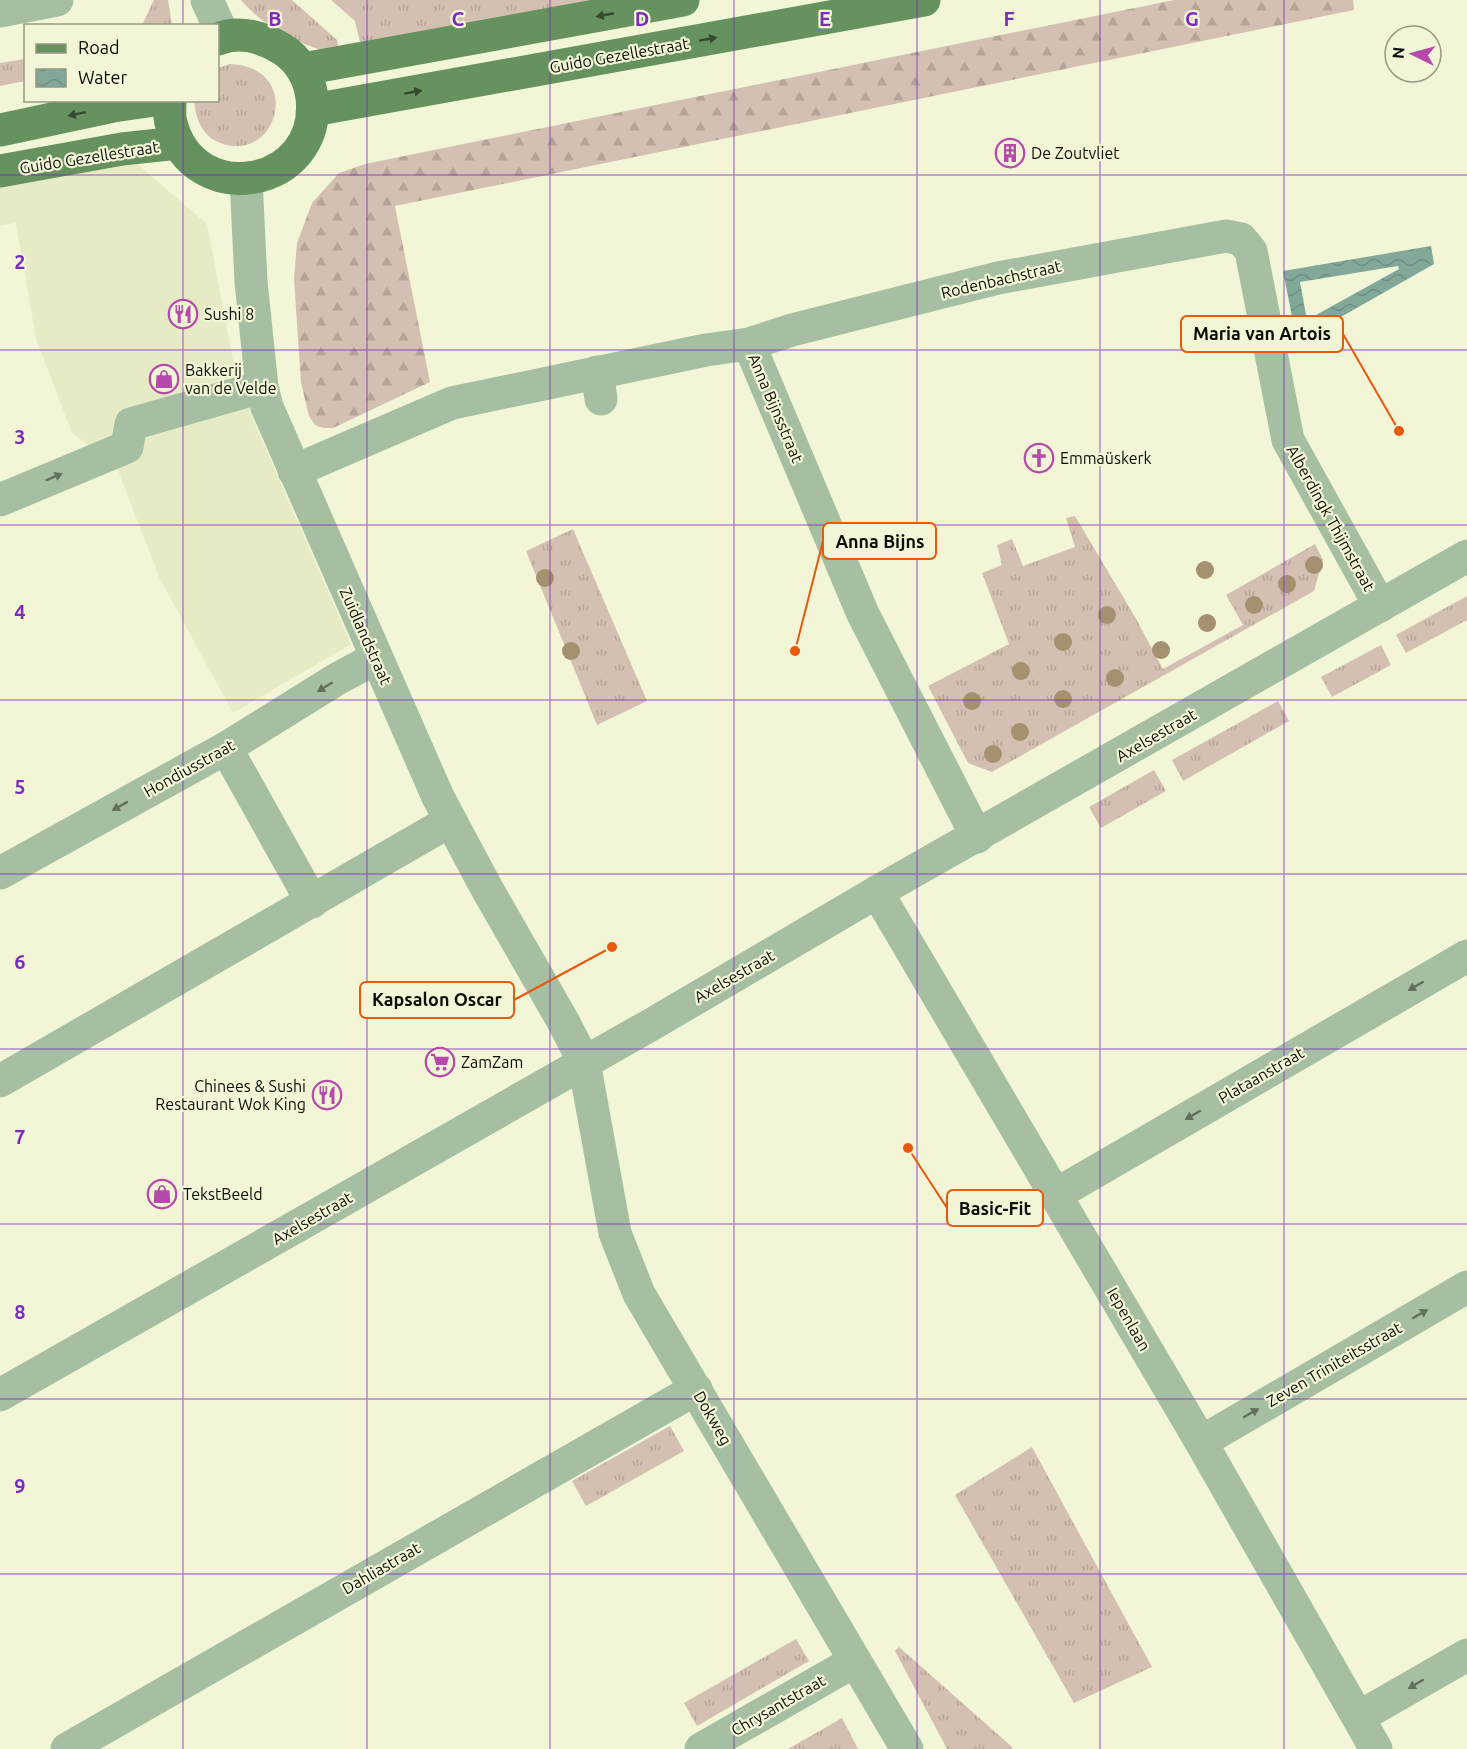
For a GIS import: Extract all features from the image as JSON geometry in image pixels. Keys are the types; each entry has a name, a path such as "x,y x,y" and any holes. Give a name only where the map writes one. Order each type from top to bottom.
{"main road":[{"path":"303,69 683,0"},
{"name":"Guido Gezellestraat","path":"313,110 924,0"},
{"path":"170,102 170,122 178,143 191,159 207,171 226,178 246,179 267,175 285,164 300,149 309,131 313,110 311,89 303,69 288,52 269,40 247,35 221,38"},
{"path":"0,130 141,102"},
{"name":"Guido Gezellestraat","path":"0,171 122,149 178,143"}],"street":[{"path":"0,11 57,0"},
{"path":"207,0 216,24"},
{"name":"Zuidlandstraat","path":"246,179 251,282 262,387 267,407 450,821 584,1062"},
{"name":"Rodenbachstraat","path":"749,344 792,330 975,284 1066,264 1226,236 1241,239 1251,251"},
{"name":"Alberdingk Thijmstraat","path":"1251,251 1288,440 1380,606"},
{"name":"Anna Bijnsstraat","path":"294,471 452,403 599,386 706,350 749,344 864,614 977,837"},
{"path":"0,500 127,447 131,424 262,387"},
{"name":"Axelsestraat","path":"0,1395 1467,556"},
{"name":"Hondiusstraat","path":"0,873 226,748 376,658"},
{"path":"226,748 312,902"},
{"path":"0,1081 450,821"},
{"name":"Iepenlaan","path":"877,892 1201,1442 1374,1748"},
{"name":"Plataanstraat","path":"1055,1195 1467,956"},
{"name":"Dokweg","path":"584,1062 615,1233 639,1294 907,1749"},
{"name":"Zeven Triniteitsstraat","path":"1201,1442 1467,1287"},
{"name":"Dahliastraat","path":"67,1749 696,1389"},
{"path":"1359,1718 1467,1655"},
{"name":"Chrysantstraat","path":"701,1749 855,1661"}],"shaded area":[{"path":"129,157 207,224 234,365 255,424 351,644 233,713 159,577 116,465 72,433 36,339 16,223 0,226 0,181"}],"green space":[{"path":"154,0 168,0 172,24 142,24"},
{"path":"241,0 292,0 337,40 340,55 313,47 273,28"},
{"path":"331,0 621,0 362,50 355,21"},
{"path":"1174,0 1353,0 1354,10 395,206 430,382 333,428 315,425 309,416 301,383 294,279 297,243 312,203 339,173 365,164"},
{"path":"24,59 24,81 0,86 0,63"},
{"path":"230,64 254,69 268,81 275,97 275,114 268,130 255,141 239,146 218,142 203,130 194,102 219,102 219,68"},
{"path":"1075,516 1163,669 1243,625 1226,595 1315,544 1323,560 1314,591 992,772 968,763 928,686 1009,644 982,573 1002,565 997,545 1012,539 1023,566 1075,547 1066,518"},
{"path":"573,529 647,701 597,725 526,551"},
{"path":"1467,596 1467,620 1406,653 1396,635"},
{"path":"1381,645 1391,665 1332,697 1321,677"},
{"path":"1278,701 1289,721 1183,781 1172,760"},
{"path":"1154,770 1166,791 1101,828 1089,807"},
{"path":"670,1426 684,1451 586,1506 572,1481"},
{"path":"1032,1447 1152,1667 1074,1703 955,1495"},
{"path":"796,1639 809,1661 697,1726 684,1703"},
{"path":"899,1647 1012,1749 947,1749 895,1651"},
{"path":"842,1718 858,1749 788,1749"}],"water":[{"path":"1431,246 1434,264 1297,342 1283,271","holes":["1398,266 1399,269 1307,320 1300,282"]}],"place":[{"name":"De Zoutvliet","path":"1010,153"},
{"name":"Sushi 8","path":"183,314"},
{"name":"Bakkerij van de Velde","path":"164,379"},
{"name":"Maria van Artois","path":"1399,431"},
{"name":"Emmaüskerk","path":"1039,458"},
{"name":"Anna Bijns","path":"795,651"},
{"name":"Kapsalon Oscar","path":"612,947"},
{"name":"ZamZam","path":"440,1062"},
{"name":"Chinees & Sushi Restaurant Wok King","path":"327,1095"},
{"name":"Basic-Fit","path":"908,1148"},
{"name":"TekstBeeld","path":"162,1194"}]}
